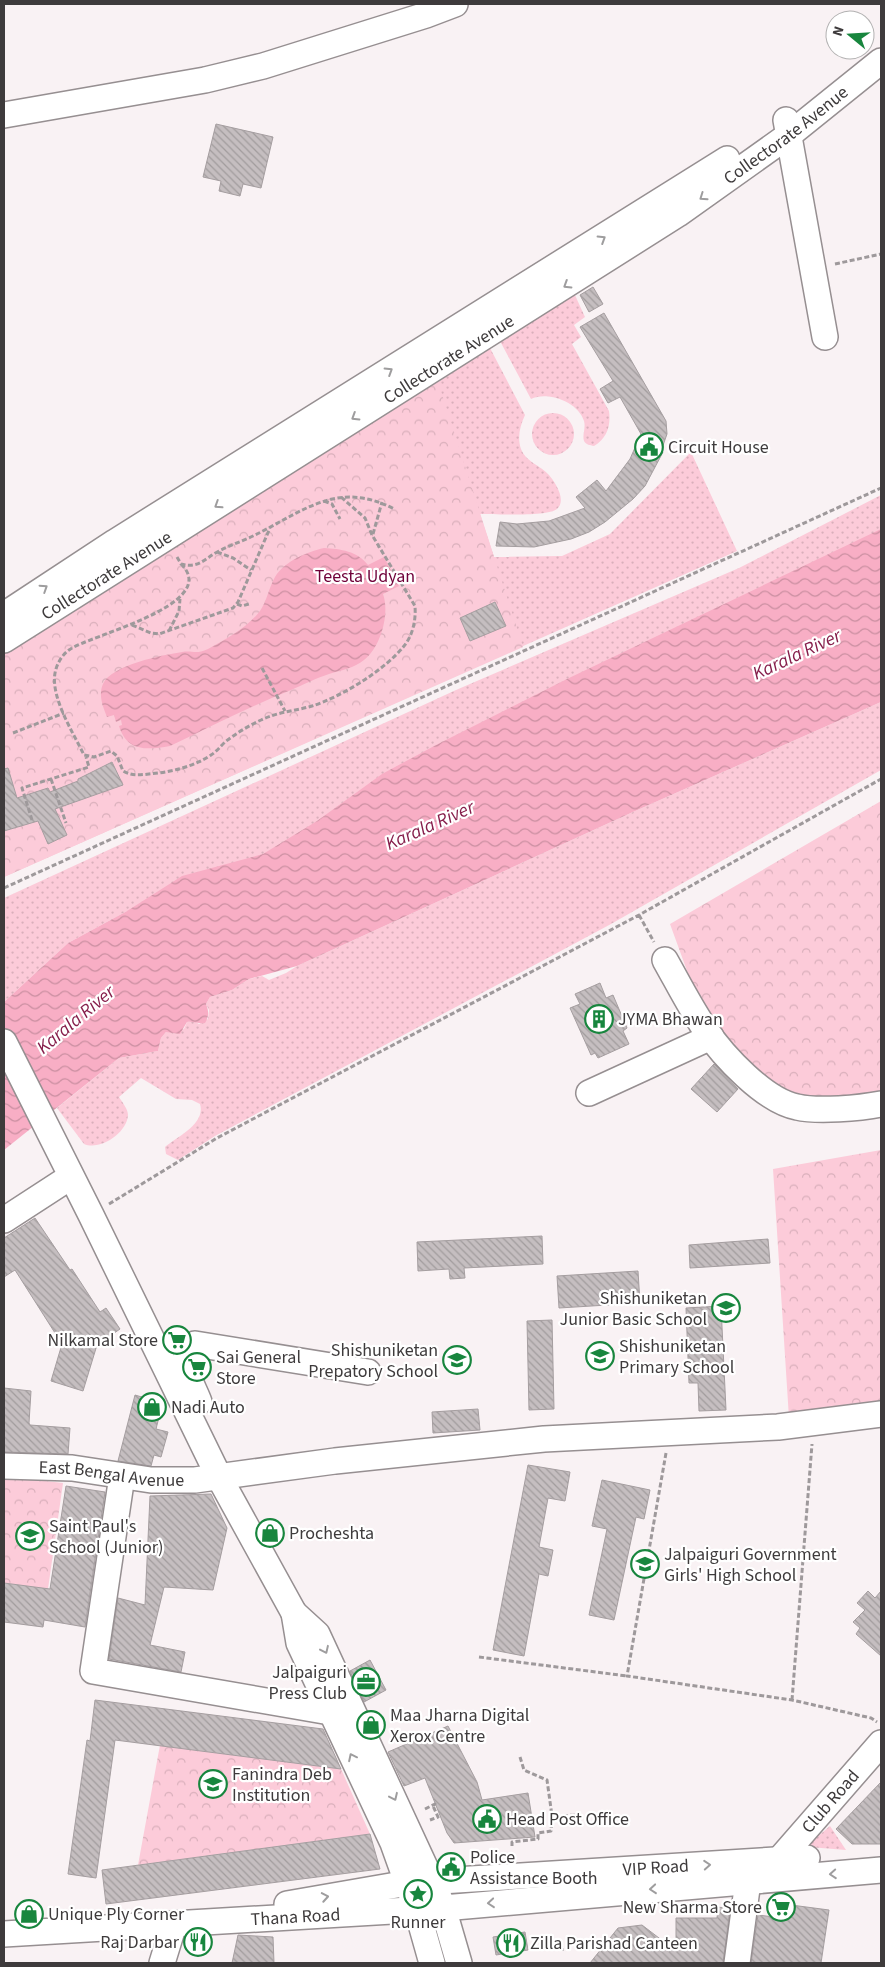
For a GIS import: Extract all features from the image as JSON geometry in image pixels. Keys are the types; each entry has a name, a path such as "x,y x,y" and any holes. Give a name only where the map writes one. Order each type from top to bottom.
{"street":[{"path":"4,115 205,80 263,66 426,15 455,4"},
{"name":"Collectorate Avenue","path":"4,615 115,542 282,451 484,324 698,179 788,127 877,58"},
{"path":"788,127 825,337"},
{"name":"Collectorate Avenue","path":"4,640 172,549 282,451"},
{"path":"665,960 711,1037 736,1066 765,1091 779,1100 797,1107 817,1109 881,1104"},
{"path":"589,1093 711,1037"},
{"path":"4,1042 62,1172 99,1210 219,1477 294,1613 317,1634 408,1852 458,1963"},
{"path":"4,1220 62,1172"},
{"path":"219,1477 222,1461 185,1366 185,1355 188,1349 195,1344 368,1372"},
{"name":"East Bengal Avenue","path":"4,1466 72,1468 151,1480 195,1480 335,1461 544,1439 794,1430 881,1414"},
{"path":"122,1476 93,1670 330,1712"},
{"path":"294,1613 299,1643 330,1712 408,1852 425,1856 445,1870 460,1876 492,1878"},
{"name":"Club Road","path":"780,1869 881,1743"},
{"path":"382,1887 393,1882 397,1876 400,1863 408,1852"},
{"name":"VIP Road","path":"432,1905 748,1881 780,1869 881,1854"},
{"name":"VIP Road","path":"432,1905 492,1878 780,1869 881,1870"},
{"path":"736,1963 748,1881"},
{"name":"Thana Road","path":"174,1924 382,1887 432,1905"},
{"path":"432,1905 432,1963"},
{"name":"Thana Road","path":"4,1934 390,1911 411,1920 432,1905"},
{"path":"162,1963 174,1924"}],"path":[{"path":"812,270 881,254"},
{"path":"4,888 881,488"},
{"path":"86,756 94,757 111,751 117,756 123,771 131,774 176,770 200,762 213,754 225,742 261,720 285,711 311,707 332,699 361,682 397,653 410,637 416,616 415,606 361,514 341,497"},
{"path":"172,549 196,565 217,552 270,528 323,500 353,497 382,502 394,509"},
{"path":"323,500 332,504 340,519"},
{"path":"372,535 382,502"},
{"path":"131,624 151,633 159,634 232,609 237,604 270,528"},
{"path":"168,632 179,611 180,599 188,581 187,570 172,549"},
{"path":"217,552 233,558 252,570"},
{"path":"32,820 22,788 89,767 86,756 56,694 54,682 56,669 61,658 73,647 131,624 180,599"},
{"path":"237,604 242,606 249,604"},
{"path":"262,668 285,711"},
{"path":"13,733 64,713"},
{"path":"51,779 66,823"},
{"path":"99,1210 217,1138 640,915 881,779"},
{"path":"640,915 665,960"},
{"path":"792,1700 794,1430"},
{"path":"627,1676 670,1434"},
{"path":"479,1657 792,1700 871,1718 881,1726"},
{"path":"512,1846 512,1842 538,1839 538,1833 551,1831 552,1816 548,1780 524,1770 520,1757"},
{"path":"425,1809 435,1804 433,1806 438,1817 430,1820"},
{"path":"552,1816 580,1815"}],"green space":[{"path":"574,293 585,317 574,325 581,337 572,344 609,411 607,431 594,446 584,441 584,421 576,408 554,397 546,396 531,399 500,341"},
{"name":"Teesta Udyan","path":"490,348 525,415 519,440 521,449 526,457 551,478 557,486 561,501 557,509 551,512 480,514 494,557 562,556 610,534 691,452 737,551 4,877 179,539 438,382"},
{"name":"Teesta Udyan","path":"438,382 523,647 4,877 4,650 154,554"},
{"path":"549,413 557,413 568,419 574,434 568,449 557,455 549,455 538,449 532,438 532,430 538,419"},
{"path":"881,495 881,551 150,912 127,911 68,943 4,1002 4,898 456,690 739,568"},
{"path":"881,702 881,770 611,924 215,1136 178,1160 166,1154 165,1147 195,1124 201,1111 200,1104 192,1100 176,1099 141,1078 119,1097 128,1113 126,1122 118,1134 105,1143 90,1146 84,1144 57,1108 119,1058 158,1051 161,1038 166,1032 184,1029 187,1022 194,1021 199,1024 208,1019 209,1010 206,1004 210,997 232,990 249,979 262,976 269,980 286,973 297,966 633,812"},
{"path":"881,801 881,1096 799,1100 740,1061 704,1007 690,979 670,924"},
{"path":"881,1150 881,1404 789,1418 773,1169"},
{"name":"Saint Paul's School (Junior)","path":"4,1476 63,1483 48,1589 4,1583"},
{"path":"160,1745 341,1769 370,1834 138,1865"},
{"path":"830,1826 846,1850 809,1847 809,1844"}],"water":[{"name":"Karala River","path":"881,529 881,702 633,812 297,966 249,979 232,990 210,997 206,1004 208,1014 205,1023 187,1022 180,1034 166,1032 161,1038 158,1051 119,1058 4,1150 4,1002 68,943 127,911 182,876 263,854 317,821 382,774 436,745 569,678"},
{"path":"324,548 342,550 354,554 368,565 384,557 399,586 383,594 385,620 375,647 364,660 356,665 314,680 245,710 170,746 146,748 133,745 127,741 119,726 122,725 121,720 116,722 114,715 107,717 103,705 101,697 102,688 108,677 127,666 151,658 173,653 204,651 229,637 243,628 260,611 275,577 284,566 304,555"}],"building":[{"path":"216,124 273,137 261,188 243,184 240,196 219,191 221,181 203,177"},
{"path":"593,287 603,304 589,312 580,295"},
{"name":"Circuit House","path":"604,313 666,421 667,434 661,451 663,452 645,486 633,499 605,522 589,532 571,539 534,547 496,546 500,522 517,524 549,521 585,508 576,497 597,480 606,491 630,459 641,434 620,397 608,403 600,389 613,381 580,327"},
{"path":"495,602 506,626 470,641 460,618"},
{"path":"112,762 123,785 55,809 67,835 48,844 38,821 4,831 4,769 8,768 17,798 48,788 50,792 78,781 78,779"},
{"name":"JYMA Bhawan","path":"600,983 606,998 613,995 627,1028 623,1031 629,1044 598,1058 595,1053 591,1055 570,1008 580,1004 575,994"},
{"path":"714,1064 738,1089 717,1112 691,1089"},
{"path":"35,1218 100,1312 106,1308 120,1329 97,1345 83,1391 51,1381 62,1344 15,1270 4,1277 4,1238"},
{"path":"542,1236 543,1264 464,1268 465,1278 450,1279 449,1269 418,1271 417,1242"},
{"path":"768,1239 770,1263 690,1268 689,1245"},
{"path":"638,1271 640,1303 559,1308 557,1276"},
{"path":"721,1306 726,1410 699,1411 698,1383 689,1383 686,1308"},
{"path":"552,1320 554,1409 529,1410 527,1321"},
{"path":"4,1388 31,1391 30,1425 70,1428 68,1454 4,1452"},
{"path":"135,1395 152,1400 159,1417 156,1429 168,1432 161,1457 154,1455 151,1466 118,1461"},
{"path":"478,1409 480,1430 433,1433 432,1412"},
{"path":"528,1465 570,1472 565,1501 548,1498 539,1547 553,1550 548,1576 539,1574 524,1656 493,1650"},
{"path":"602,1480 650,1490 644,1519 636,1517 614,1620 589,1615 607,1529 592,1526"},
{"path":"66,1486 105,1492 85,1627 44,1620 43,1627 4,1622 4,1583 50,1589"},
{"path":"211,1494 227,1528 213,1590 164,1587 150,1645 185,1652 181,1672 109,1659 118,1598 145,1605 150,1496"},
{"path":"868,1591 875,1598 881,1591 881,1656 856,1634 860,1628 853,1622 865,1610 857,1603"},
{"name":"Jalpaiguri Press Club","path":"370,1660 386,1690 364,1702 350,1671"},
{"path":"95,1700 323,1729 341,1769 115,1740 96,1878 68,1874 87,1740 90,1741"},
{"path":"448,1726 477,1782 482,1800 528,1793 535,1837 454,1843 447,1833 425,1778 404,1786 388,1752"},
{"path":"881,1782 881,1844 852,1844 836,1829"},
{"path":"370,1834 380,1869 106,1904 102,1870"},
{"path":"776,1903 829,1910 821,1963 751,1963 758,1915 774,1917"},
{"path":"718,1907 730,1909 723,1963 590,1963 618,1928 642,1925 676,1951 676,1918 717,1918"},
{"name":"Zilla Parishad Canteen","path":"525,1932 528,1950 496,1955 493,1937"},
{"path":"238,1935 273,1937 274,1963 232,1963"}],"place":[{"name":"Circuit House","path":"649,447"},
{"name":"JYMA Bhawan","path":"599,1019"},
{"name":"Shishuniketan Junior Basic School","path":"726,1308"},
{"name":"Nilkamal Store","path":"177,1340"},
{"name":"Shishuniketan Primary School","path":"600,1356"},
{"name":"Shishuniketan Prepatory School","path":"457,1360"},
{"name":"Sai General Store","path":"197,1367"},
{"name":"Nadi Auto","path":"152,1407"},
{"name":"Procheshta","path":"270,1533"},
{"name":"Saint Paul's School (Junior)","path":"30,1536"},
{"name":"Jalpaiguri Government Girls' High School","path":"645,1564"},
{"name":"Jalpaiguri Press Club","path":"366,1682"},
{"name":"Maa Jharna Digital Xerox Centre","path":"371,1725"},
{"name":"Fanindra Deb Institution","path":"213,1784"},
{"name":"Head Post Office","path":"487,1819"},
{"name":"Police Assistance Booth","path":"451,1867"},
{"name":"Runner","path":"418,1894"},
{"name":"New Sharma Store","path":"781,1907"},
{"name":"Unique Ply Corner","path":"29,1914"},
{"name":"Raj Darbar","path":"198,1942"},
{"name":"Zilla Parishad Canteen","path":"511,1943"}]}
